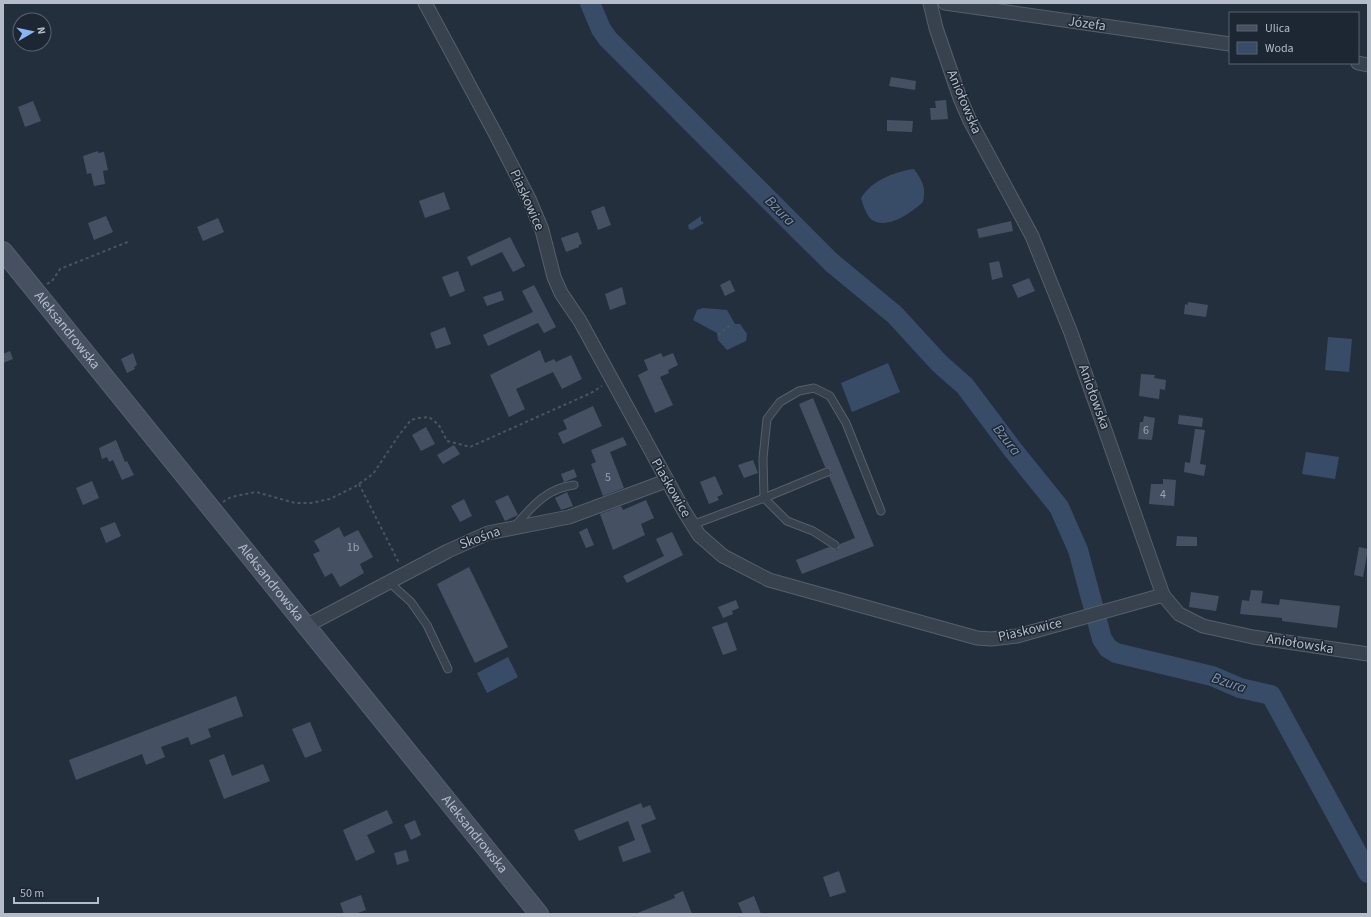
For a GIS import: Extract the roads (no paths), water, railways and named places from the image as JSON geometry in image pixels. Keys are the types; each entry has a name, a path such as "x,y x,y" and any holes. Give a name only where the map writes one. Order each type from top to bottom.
{"main road":[{"name":"Aleksandrowska","path":"3,251 539,914"}],"street":[{"name":"Piaskowice","path":"424,3 529,199 542,230 554,277 561,292 580,321 666,481 692,525 699,534 723,556 769,580 977,638 991,639 1017,636 1163,595"},
{"name":"Aniołowska","path":"930,3 936,28 960,98 970,121 1032,236 1071,333 1163,595 1179,614 1203,626 1253,637 1368,654"},
{"name":"Józefa","path":"945,3 1229,44"},
{"name":"Skośna","path":"306,626 467,542 498,530 585,512 666,481"}],"lane":[{"path":"835,545 812,531 787,521 764,498 763,458 767,419 780,402 799,391 814,388 830,396 846,423 881,511"},
{"path":"692,525 827,472"},
{"path":"514,527 541,497 554,490 574,485"},
{"path":"390,582 411,602 427,625 448,669"}],"water":[{"path":"914,169 924,188 923,202 906,215 892,221 878,223 872,220 866,213 861,198 871,186 884,178 899,172"},
{"path":"701,216 701,221 704,223 692,230 689,229 688,225"},
{"path":"703,308 727,310 735,324 740,324 747,334 746,341 727,350 718,340 717,333 693,320 697,310"},
{"path":"1328,337 1352,339 1349,372 1325,370"},
{"path":"888,363 900,392 852,412 841,383"},
{"path":"1306,452 1339,457 1335,479 1302,474"},
{"path":"508,657 518,677 487,693 477,673"}],"waterway":[{"name":"Bzura","path":"590,3 601,29 608,39 831,262 895,315 939,363 965,386 1013,450 1059,507 1078,550 1102,639 1108,648 1116,653 1212,676 1240,688 1271,695 1368,873"}]}
